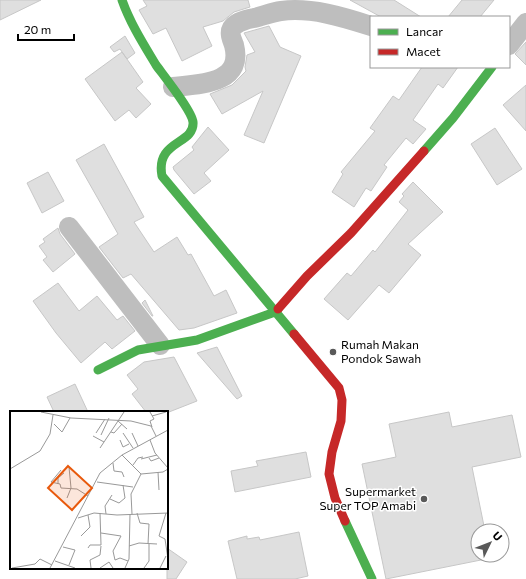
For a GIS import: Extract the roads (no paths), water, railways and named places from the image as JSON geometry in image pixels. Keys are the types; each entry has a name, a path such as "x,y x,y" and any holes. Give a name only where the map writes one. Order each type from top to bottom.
{"street":[{"path":"122,0 126,12 157,66 173,87 189,113 193,125 188,133 164,154 160,160 159,168 162,176 339,388 344,399 341,424 330,456 329,476 336,498 365,560 372,579"},
{"path":"173,87 209,84 228,74 234,68 236,60 230,33 233,27 245,20 282,11 309,12 333,15 370,26"},
{"path":"510,44 526,23"},
{"path":"98,370 138,350 160,345 197,340 226,331 275,312 307,276 351,233 453,118 491,68"},
{"path":"69,227 160,345"}],"place":[{"name":"Rumah Makan Pondok Sawah","path":"333,352"},
{"name":"Supermarket Super TOP Amabi","path":"424,499"}]}
